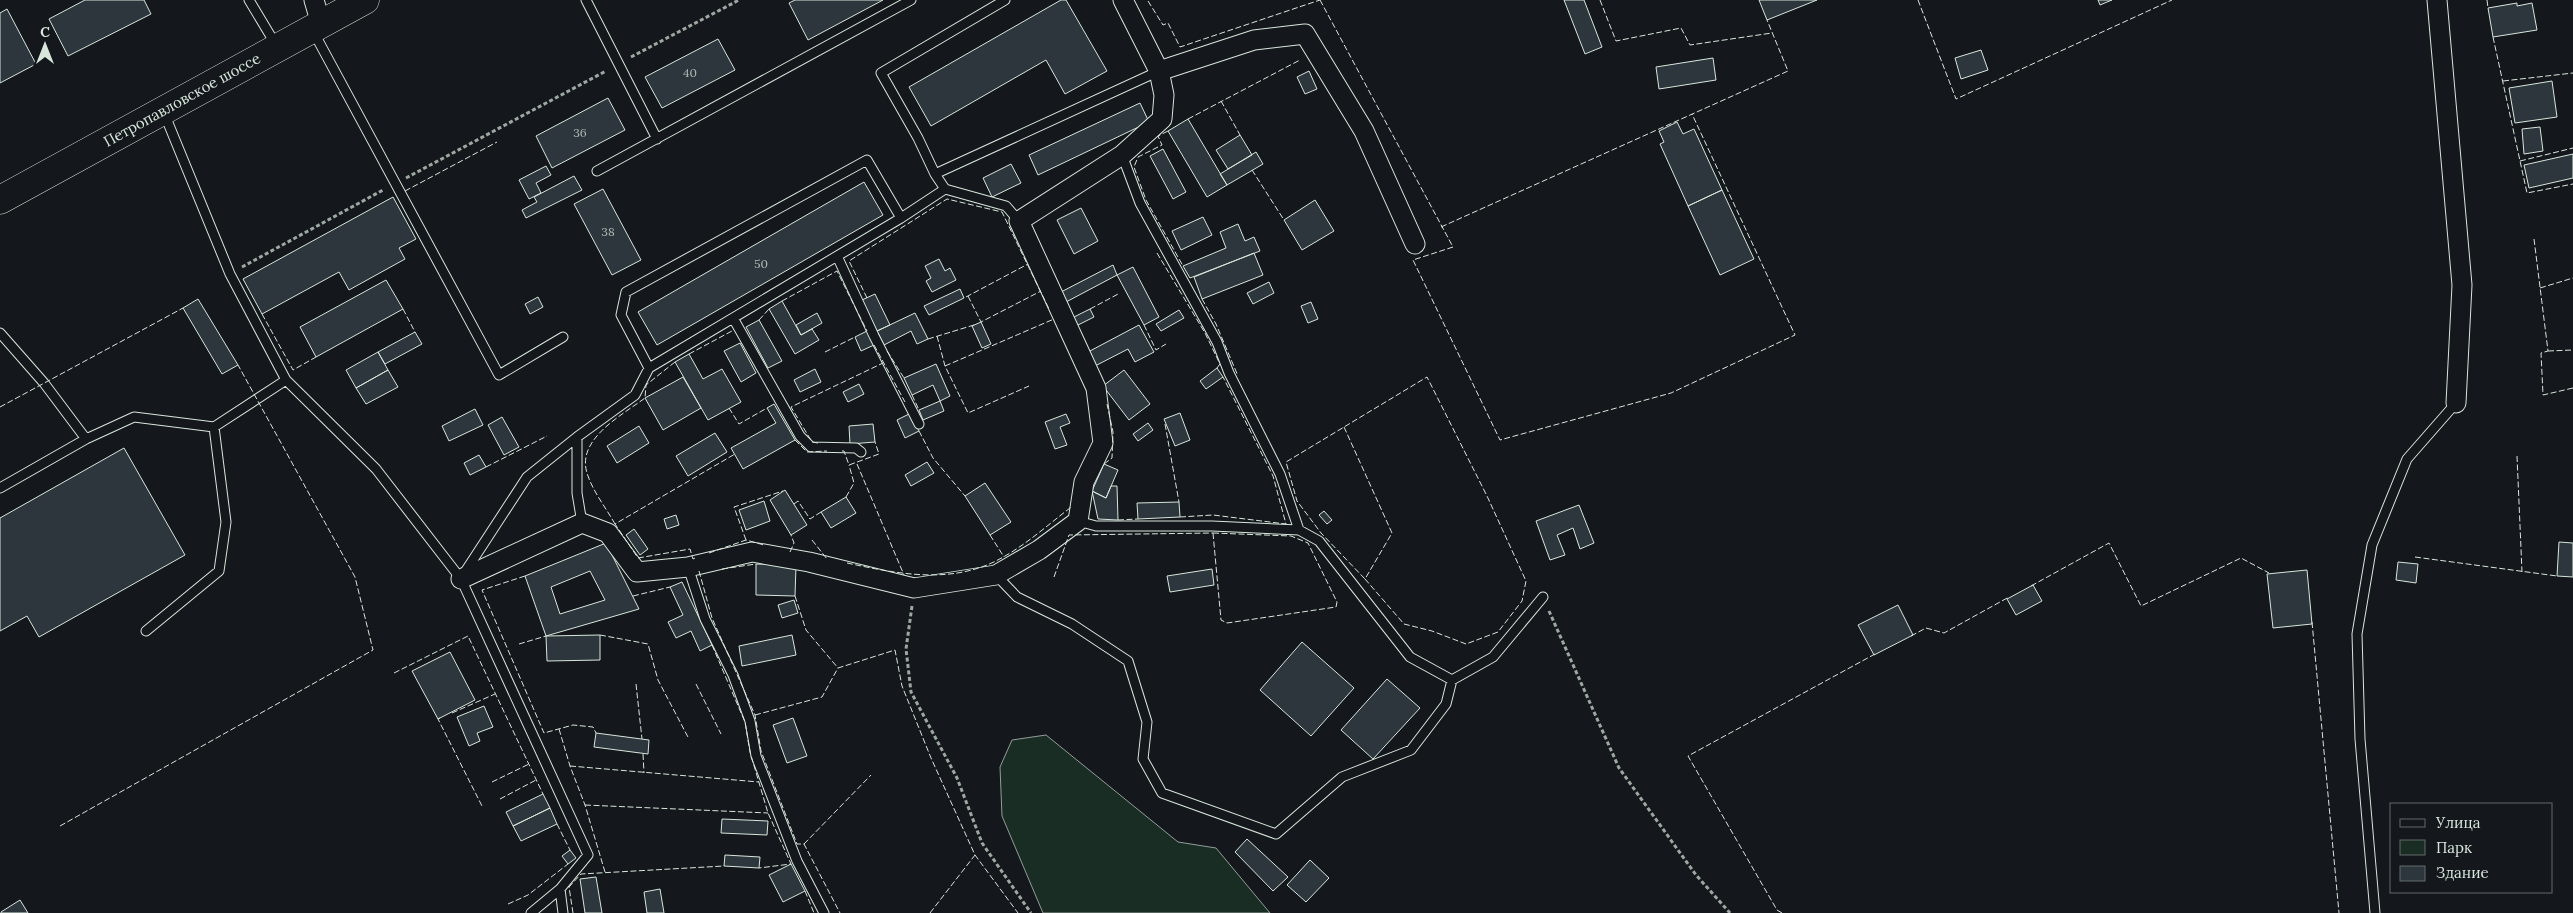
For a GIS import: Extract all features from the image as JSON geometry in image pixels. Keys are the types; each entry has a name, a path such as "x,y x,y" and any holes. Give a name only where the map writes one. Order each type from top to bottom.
{"main road":[{"name":"Петропавловское шоссе","path":"0,200 277,48 316,18 365,0"}],"street":[{"path":"461,579 582,523 608,532 637,572 688,568 752,552 809,562 914,588 996,575 1039,550 1078,521 1084,482 1103,443 1096,388 1020,221 1122,155 1162,119 1164,95 1159,71 1123,0"},
{"path":"2437,0 2462,285 2456,403"},
{"path":"1159,71 1254,40 1305,34 1364,131 1415,244"}],"lane":[{"path":"249,0 277,48"},
{"path":"586,0 657,139"},
{"path":"598,171 911,0"},
{"path":"1005,0 881,73 918,138 935,174 945,189 1006,206 1020,221"},
{"path":"316,18 395,184 499,375 563,337"},
{"path":"935,174 1159,71"},
{"path":"163,110 230,274 286,380 376,469 461,579 588,855 560,889 531,913"},
{"path":"1122,155 1140,202 1217,342 1229,374 1280,474 1299,530"},
{"path":"649,368 621,315 626,292 867,160 901,218"},
{"path":"461,579 527,477 577,436 635,395 649,368 901,218 945,189"},
{"path":"837,256 874,336 920,424"},
{"path":"733,318 800,436 811,447 856,448 861,452"},
{"path":"0,333 44,383 86,439"},
{"path":"0,488 86,439 134,417 214,427 286,380"},
{"path":"2375,913 2360,739 2358,625 2372,545 2407,459 2456,403"},
{"path":"146,631 218,571 226,522 214,427"},
{"path":"577,436 577,493 582,523"},
{"path":"1078,521 1096,526 1212,526 1299,530 1319,541 1410,657 1452,680"},
{"path":"688,568 705,619 733,675 750,721 756,756 794,853 824,913"},
{"path":"996,575 1017,597 1072,624 1128,661 1147,722 1144,759 1162,793 1276,834 1342,777 1411,750 1446,704 1452,680 1493,657 1543,597"},
{"path":"560,889 563,913"}],"path":[{"path":"230,274 739,0"},
{"path":"914,588 906,649 911,692 957,778 982,843 1031,913"},
{"path":"1543,597 1619,768 1696,875 1730,913"}],"green space":[{"path":"1046,735 1178,842 1216,848 1270,913 1043,913 1002,816 1000,767 1012,740"}],"building":[{"path":"85,0 144,0 151,14 68,56 49,19"},
{"path":"795,0 883,0 808,40 789,3"},
{"path":"1061,0 1066,0 1107,71 1065,94 1046,60 931,126 909,87"},
{"path":"1564,0 1584,0 1602,47 1585,54"},
{"path":"1759,0 1817,0 1767,20"},
{"path":"2098,0 2112,0 2100,5"},
{"path":"2517,3 2517,6 2532,3 2537,30 2493,37 2488,8"},
{"path":"7,9 36,64 0,83 0,13"},
{"path":"718,39 735,70 662,108 645,77"},
{"path":"1981,50 1988,70 1961,79 1955,58"},
{"path":"1713,58 1716,80 1659,89 1656,67"},
{"path":"1309,71 1317,89 1305,94 1297,77"},
{"path":"2552,81 2557,117 2515,123 2509,88"},
{"path":"608,98 625,130 552,168 536,136"},
{"path":"1140,103 1149,122 1038,175 1029,155"},
{"path":"1188,119 1227,185 1207,197 1168,131"},
{"path":"1677,122 1683,134 1694,129 1722,190 1688,206 1660,144 1664,142 1659,131"},
{"path":"2540,127 2543,151 2524,154 2522,129"},
{"path":"1240,135 1252,155 1228,169 1216,150"},
{"path":"1163,149 1186,192 1173,199 1150,156"},
{"path":"1256,152 1263,164 1227,185 1220,174"},
{"path":"2573,154 2573,178 2529,188 2524,165"},
{"path":"1011,164 1021,183 992,197 983,178"},
{"path":"546,166 551,175 536,183 541,193 529,199 519,180"},
{"path":"574,176 582,190 526,218 522,210 537,202 534,197"},
{"path":"864,182 883,215 657,345 638,312"},
{"path":"603,189 641,260 612,275 574,204"},
{"path":"1722,190 1754,259 1720,275 1688,206"},
{"path":"393,197 416,239 399,248 405,259 349,290 339,272 262,314 243,279"},
{"path":"1315,200 1334,231 1302,250 1284,220"},
{"path":"1081,208 1098,241 1074,254 1057,220"},
{"path":"1203,217 1212,235 1181,250 1172,231"},
{"path":"1238,224 1245,241 1254,237 1260,251 1190,278 1183,266 1226,248 1220,232"},
{"path":"1254,253 1263,275 1202,299 1194,277"},
{"path":"939,259 945,271 950,268 956,280 932,292 926,281 931,278 925,266"},
{"path":"1113,265 1117,275 1066,302 1061,292"},
{"path":"1133,267 1159,317 1144,325 1117,275"},
{"path":"386,280 403,309 316,357 300,327"},
{"path":"1269,282 1274,293 1253,304 1247,293"},
{"path":"960,289 964,298 929,315 924,306"},
{"path":"875,294 890,325 877,331 862,300"},
{"path":"538,297 543,307 530,314 525,304"},
{"path":"198,299 238,365 222,374 183,308"},
{"path":"782,301 801,335 812,329 819,340 795,354 769,309"},
{"path":"1311,302 1318,319 1308,323 1301,306"},
{"path":"1090,309 1094,317 1076,326 1072,318"},
{"path":"1179,310 1184,318 1161,331 1156,324"},
{"path":"817,313 822,323 801,335 796,325"},
{"path":"915,313 928,339 917,344 911,331 884,345 877,331"},
{"path":"759,320 782,361 768,368 746,327"},
{"path":"981,322 991,344 982,348 972,326"},
{"path":"1139,325 1154,352 1135,362 1128,349 1095,366 1088,352"},
{"path":"867,331 874,345 861,351 855,337"},
{"path":"415,332 422,344 385,364 378,352"},
{"path":"740,343 756,373 741,382 724,351"},
{"path":"378,352 388,370 356,388 346,370"},
{"path":"689,354 703,379 722,369 741,402 708,420 675,362"},
{"path":"936,364 950,396 940,401 933,385 912,395 904,378"},
{"path":"1217,368 1223,377 1206,389 1200,381"},
{"path":"815,369 821,382 800,392 794,380"},
{"path":"388,370 398,387 366,404 356,388"},
{"path":"1124,370 1150,404 1129,420 1103,386"},
{"path":"683,377 701,408 663,430 645,398"},
{"path":"859,384 864,394 848,402 843,392"},
{"path":"940,401 944,411 923,420 919,410"},
{"path":"774,404 795,440 743,469 731,448 776,423 767,408"},
{"path":"475,409 483,425 449,441 442,426"},
{"path":"911,413 919,431 905,438 897,420"},
{"path":"1180,413 1190,440 1175,446 1164,419"},
{"path":"1066,414 1070,423 1060,427 1067,445 1055,449 1045,422"},
{"path":"502,417 519,447 504,455 488,425"},
{"path":"1148,423 1153,430 1138,441 1133,434"},
{"path":"873,424 875,442 850,444 849,426"},
{"path":"639,426 649,443 617,463 607,446"},
{"path":"715,433 727,452 688,476 676,456"},
{"path":"124,448 185,555 39,637 27,616 0,631 0,518"},
{"path":"479,455 486,467 470,475 464,463"},
{"path":"927,462 934,473 911,486 905,475"},
{"path":"1104,464 1118,470 1106,498 1092,491"},
{"path":"985,483 1011,522 990,535 965,496"},
{"path":"1111,486 1117,486 1118,520 1098,519 1092,491 1106,498"},
{"path":"785,490 807,525 791,535 770,500"},
{"path":"846,497 856,513 831,528 821,512"},
{"path":"764,501 770,521 746,530 739,510"},
{"path":"1179,502 1180,517 1138,519 1137,503"},
{"path":"1579,505 1594,543 1580,549 1573,528 1557,535 1565,555 1550,560 1536,521"},
{"path":"1324,511 1332,520 1327,524 1319,515"},
{"path":"676,515 679,525 667,529 664,519"},
{"path":"634,529 648,549 640,555 626,535"},
{"path":"2559,542 2573,543 2573,577 2557,576"},
{"path":"606,543 639,609 546,636 525,576","holes":["590,571 605,600 560,614 551,587"]},
{"path":"2398,562 2418,564 2416,583 2396,580"},
{"path":"756,564 796,565 795,596 756,595"},
{"path":"1212,569 1214,585 1170,592 1167,576"},
{"path":"2307,570 2312,624 2273,628 2267,574"},
{"path":"682,582 712,645 700,651 691,631 676,638 668,622 683,615 670,587"},
{"path":"2033,585 2042,601 2016,615 2007,599"},
{"path":"794,600 798,613 782,618 778,605"},
{"path":"1898,605 1913,635 1874,655 1858,625"},
{"path":"600,635 600,660 547,661 546,636"},
{"path":"792,635 796,655 742,666 739,646"},
{"path":"1302,642 1354,688 1311,736 1260,690"},
{"path":"450,652 475,700 438,719 412,671"},
{"path":"1387,679 1420,708 1373,759 1341,730"},
{"path":"484,706 493,727 477,733 480,741 469,746 457,717"},
{"path":"793,718 807,756 787,763 773,725"},
{"path":"596,733 649,740 648,754 594,747"},
{"path":"543,794 550,808 513,826 506,812"},
{"path":"550,808 557,824 521,841 513,826"},
{"path":"722,819 768,821 767,835 721,833"},
{"path":"1247,839 1288,877 1273,891 1235,852"},
{"path":"570,850 576,858 568,864 562,856"},
{"path":"725,855 760,857 759,868 724,866"},
{"path":"1310,860 1329,878 1306,902 1287,885"},
{"path":"791,864 805,891 783,902 769,875"},
{"path":"596,877 602,913 585,913 580,879"},
{"path":"660,889 664,913 647,913 644,892"},
{"path":"20,900 28,913 1,913 1,912"}],"fence":[{"path":"1320,0 1453,247 1413,260 1500,440 1671,393 1795,335 1692,114"},
{"path":"1148,1 1163,25 1168,23 1180,47 1320,0"},
{"path":"1600,0 1616,41 1681,28 1690,45 1772,33"},
{"path":"1918,0 1956,99 2172,0"},
{"path":"2487,0 2488,8"},
{"path":"1441,227 1788,71 1767,20"},
{"path":"2493,37 2527,193 2573,184"},
{"path":"1188,119 1300,60"},
{"path":"2503,81 2573,73"},
{"path":"1221,101 1240,135"},
{"path":"1168,131 1158,136 1162,145 1138,157 1134,167 1146,200 1183,266"},
{"path":"405,191 497,142"},
{"path":"2520,161 2573,148"},
{"path":"1252,170 1284,220"},
{"path":"867,298 849,261 947,199 1002,212 1049,309"},
{"path":"2534,239 2548,351 2541,353 2543,395 2573,388"},
{"path":"1157,253 1205,333 1220,364 1217,368"},
{"path":"966,297 1028,264"},
{"path":"782,301 837,271 867,331"},
{"path":"2540,288 2573,278"},
{"path":"968,296 981,322 1041,291"},
{"path":"1090,309 1120,293"},
{"path":"1202,299 1216,324 1238,376"},
{"path":"0,407 183,308"},
{"path":"403,309 415,332"},
{"path":"759,320 769,309"},
{"path":"262,314 293,370 316,357"},
{"path":"945,366 1054,319"},
{"path":"928,339 974,325"},
{"path":"1144,325 1156,350 1166,344"},
{"path":"689,354 732,331"},
{"path":"937,336 945,366 968,413 1029,386"},
{"path":"825,352 855,337"},
{"path":"874,345 905,402"},
{"path":"2548,351 2573,350"},
{"path":"887,351 904,378"},
{"path":"615,524 588,476 585,463 588,451 602,430 645,398 646,385 675,362"},
{"path":"818,443 812,442 791,407 883,363"},
{"path":"60,826 373,650 355,577 238,365"},
{"path":"1180,517 1213,515 1286,524 1273,476 1223,377"},
{"path":"1344,427 1392,533 1365,579 1321,533 1297,501 1286,462 1427,377 1487,496 1526,581 1522,601 1498,632 1466,644 1432,631 1404,624 1365,579"},
{"path":"912,395 919,410"},
{"path":"1104,464 1112,458 1113,432 1107,404"},
{"path":"729,408 739,424 767,408"},
{"path":"1165,424 1179,502"},
{"path":"919,431 933,458 965,496"},
{"path":"486,467 547,436"},
{"path":"795,440 807,452 827,451"},
{"path":"842,451 844,451 849,465 879,454 875,442"},
{"path":"695,558 693,559 690,549 638,558 615,524 735,454"},
{"path":"2517,456 2522,572"},
{"path":"857,464 904,575"},
{"path":"846,497 854,483 849,465"},
{"path":"746,540 734,507 783,491"},
{"path":"794,504 798,501 810,519 821,512"},
{"path":"847,563 907,574 927,575 967,571 986,565 1014,551 1070,508 1071,505"},
{"path":"1118,520 1138,519"},
{"path":"1213,533 1291,536 1308,543 1337,602 1336,607 1227,623 1221,620 1213,533"},
{"path":"1054,577 1069,535 1213,533"},
{"path":"790,552 794,543 791,535"},
{"path":"990,535 1004,557"},
{"path":"709,553 746,540 764,545"},
{"path":"812,540 827,559"},
{"path":"2031,586 2109,543 2141,606 2241,558 2269,573"},
{"path":"2415,557 2557,576"},
{"path":"722,569 756,564"},
{"path":"699,571 712,618 755,715 761,751 797,844 804,844 840,913"},
{"path":"525,576 482,590 544,733 573,725 593,727 596,733"},
{"path":"633,596 670,587"},
{"path":"795,596 806,630 838,668 895,650 902,686 931,758 975,855 1018,913"},
{"path":"1911,636 1926,628 1944,633 2009,597"},
{"path":"2312,622 2339,913"},
{"path":"600,635 648,644 658,680 689,739"},
{"path":"394,673 468,636 543,794"},
{"path":"519,644 546,636"},
{"path":"712,645 745,722 750,752 768,813 791,864 759,868"},
{"path":"1782,913 1777,910 1688,756 1875,654"},
{"path":"755,715 822,697 838,668"},
{"path":"636,684 642,739"},
{"path":"696,684 721,734"},
{"path":"452,713 495,694"},
{"path":"440,718 438,719 482,806"},
{"path":"559,729 605,872"},
{"path":"643,754 644,773"},
{"path":"492,782 529,764"},
{"path":"570,766 759,782"},
{"path":"804,844 871,775"},
{"path":"500,799 536,780"},
{"path":"585,805 768,813"},
{"path":"557,824 570,850"},
{"path":"930,913 975,855"},
{"path":"508,904 528,895 568,864"},
{"path":"573,913 569,887 581,874 724,866"},
{"path":"805,891 814,913"}]}
